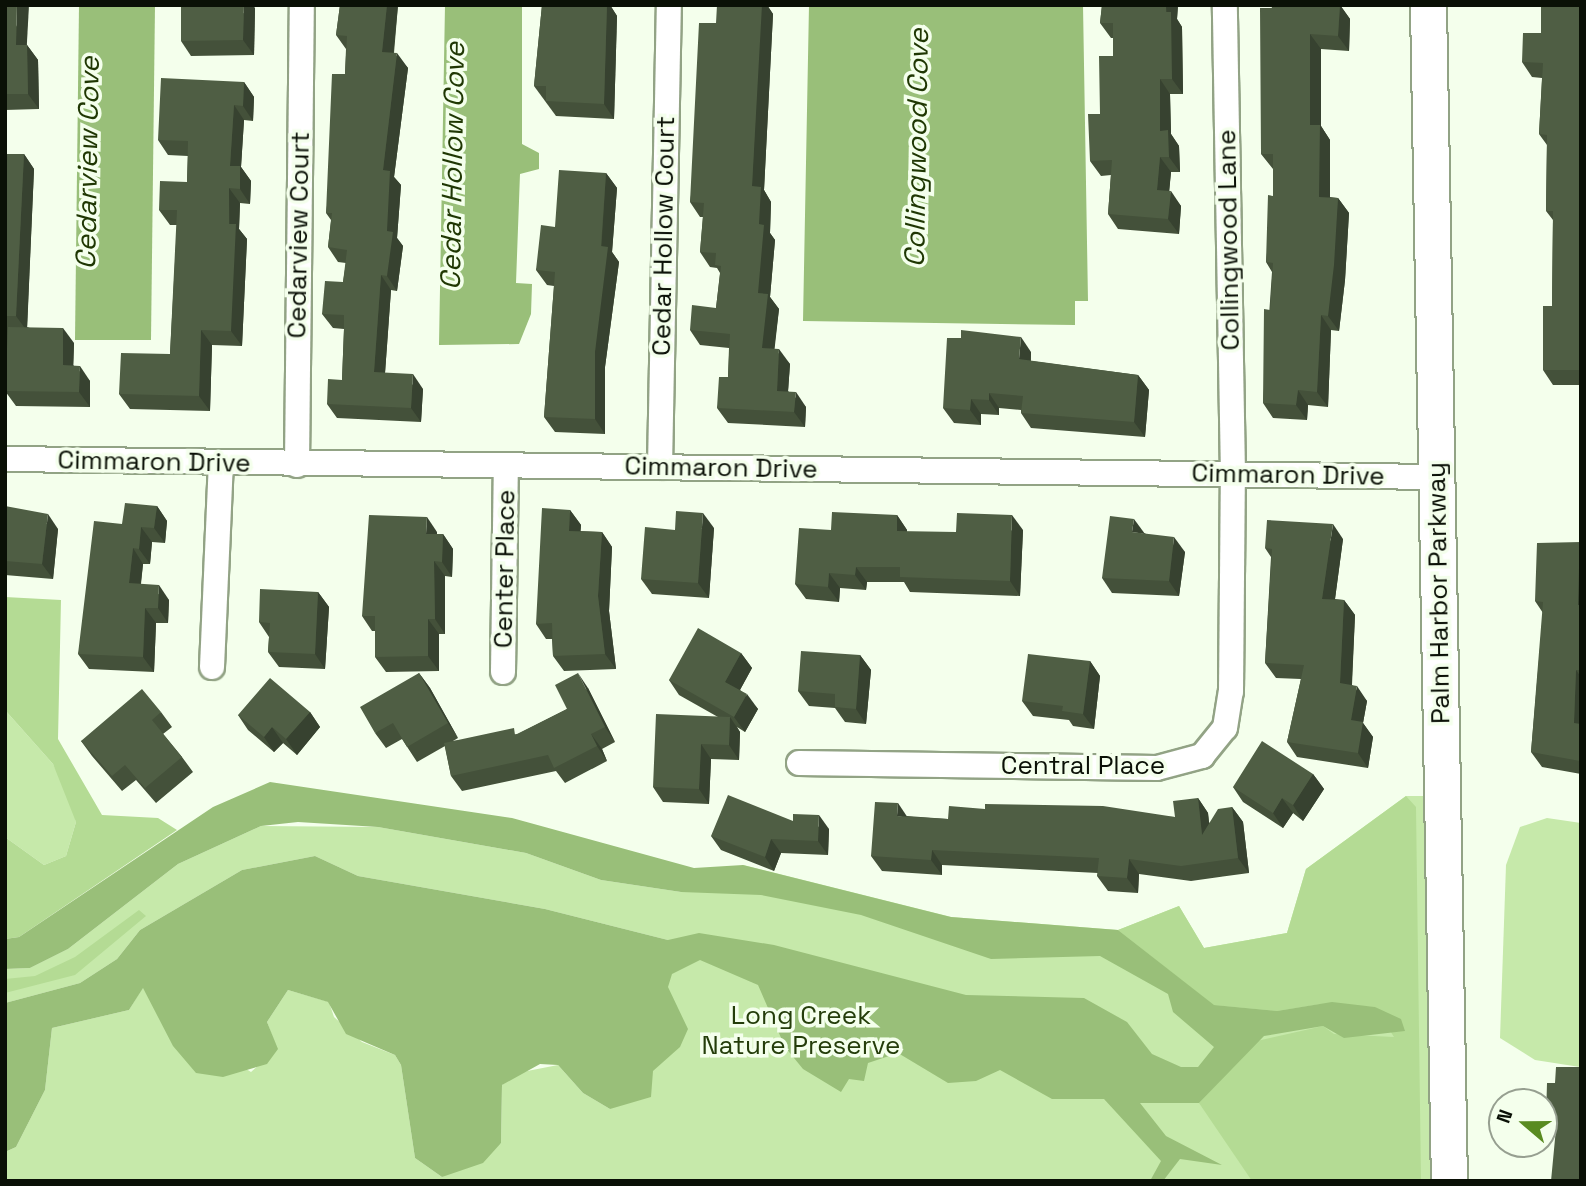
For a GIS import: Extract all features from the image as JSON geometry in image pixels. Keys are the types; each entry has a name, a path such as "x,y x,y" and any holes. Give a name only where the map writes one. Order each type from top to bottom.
{"street":[{"name":"Cedarview Court","path":"296,465 302,5"},
{"name":"Cedar Hollow Court","path":"660,467 668,5"},
{"name":"Collingwood Lane","path":"1225,5 1233,475"},
{"name":"Palm Harbor Parkway","path":"1428,5 1449,1181"},
{"name":"Cimmaron Drive","path":"5,459 296,465 1437,477"},
{"path":"212,667 221,462"},
{"name":"Center Place","path":"503,672 506,466"},
{"name":"Central Place","path":"799,763 1139,768 1202,756 1219,739 1230,706 1233,475"}],"green space":[{"path":"5,710 53,764 72,800 76,822 66,856 44,865 5,837"},
{"name":"Long Creek Nature Preserve","path":"1406,796 1425,796 1432,1181 5,1181 5,1152 16,1147 45,1090 52,1028 129,1010 143,987 158,1013 251,1072 277,1049 267,1022 288,990 329,1002 334,1017 362,1042 395,1055 401,1065 415,1158 442,1177 501,1143 502,1085 517,1073 558,1065 583,1093 610,1109 668,940 545,909 358,876 315,856 242,870 140,930 117,959 80,983 5,1003 5,969 30,968 68,949 178,864 261,826 378,827 526,853 601,880 681,892 743,865 951,917 1118,930 1179,906 1204,948 1287,933 1306,869"},
{"path":"1547,818 1581,823 1580,1067 1535,1060 1500,1038 1506,865 1520,827"}],"shaded area":[{"path":"5,597 61,600 58,739 102,815 158,818 177,830 19,937 5,939 5,837 44,865 66,856 76,822 53,764 5,710"},
{"path":"1406,796 1416,807 1421,1181 1252,1181 1199,1103 1257,1041 1323,1026 1334,1034 1394,1037 1375,1007 1321,1004 1277,1011 1213,1005 1118,930 1179,906 1204,948 1287,933 1306,869"},
{"path":"139,910 146,916 75,975 5,993 5,979 35,976 75,957"}],"water":[{"name":"Cedarview Cove","path":"79,5 155,5 151,340 75,340"},
{"name":"Cedar Hollow Cove","path":"445,5 522,5 522,144 539,153 539,169 520,174 516,283 532,284 531,314 519,344 439,345"},
{"name":"Collingwood Cove","path":"809,5 1083,5 1088,301 1075,301 1075,325 803,321"},
{"path":"270,782 512,818 694,868 743,865 951,917 1118,930 1214,1005 1277,1011 1332,1002 1375,1007 1401,1019 1405,1031 1344,1038 1323,1026 1264,1036 1199,1103 1140,1103 1166,1136 1222,1165 1180,1159 1163,1181 1150,1181 1161,1161 1104,1099 1052,1099 1000,1070 976,1081 948,1083 898,1053 868,1063 864,1081 849,1079 841,1092 803,1069 785,1047 758,985 700,960 672,974 668,987 688,1029 680,1047 653,1071 651,1097 610,1109 583,1093 558,1065 540,1064 502,1085 501,1143 483,1163 442,1177 415,1158 401,1065 395,1055 346,1034 328,1002 288,990 267,1022 278,1049 267,1064 223,1077 196,1073 173,1046 143,988 129,1010 52,1028 45,1090 16,1147 5,1152 5,1003 80,983 117,959 140,930 242,870 315,856 358,876 545,909 668,940 699,933 774,945 966,995 1084,998 1127,1022 1152,1054 1181,1067 1198,1067 1214,1047 1173,1012 1168,994 1100,956 991,959 861,915 761,895 681,892 601,880 526,853 378,827 298,822 261,826 178,864 68,949 30,968 5,969 5,939 19,937 213,807"}],"building":[{"path":"5,5 17,5 16,45 27,45 28,94 5,94"},
{"path":"181,5 244,5 243,40 181,41"},
{"path":"340,5 387,5 382,52 397,53 383,170 390,171 387,231 393,232 387,276 381,275 374,372 413,374 411,408 327,404 328,379 342,380 344,315 322,314 325,281 343,282 347,250 328,247 332,213 326,213 332,74 345,74 347,36 336,35"},
{"path":"542,5 607,5 604,104 546,101 546,86 534,86"},
{"path":"717,5 762,5 752,186 761,187 759,224 764,225 758,293 768,294 762,348 779,349 777,391 796,392 794,412 717,408 719,377 728,377 730,334 690,330 692,305 716,308 721,266 715,265 716,253 700,252 704,203 690,202 699,23 716,23"},
{"path":"1102,5 1166,5 1166,12 1171,12 1172,79 1160,79 1160,131 1168,130 1169,157 1160,157 1157,190 1171,191 1168,219 1108,214 1112,160 1090,161 1088,114 1100,114 1099,56 1113,56 1113,23 1100,23"},
{"path":"1272,5 1340,5 1338,36 1310,34 1310,125 1320,125 1319,197 1338,198 1328,316 1321,315 1317,392 1298,390 1296,405 1263,403 1264,309 1270,310 1273,263 1266,262 1268,195 1273,196 1273,154 1261,154 1260,8 1272,8"},
{"path":"1541,5 1581,5 1581,370 1543,370 1543,306 1552,306 1553,211 1546,211 1547,135 1539,134 1543,63 1522,62 1523,33 1541,33"},
{"path":"161,78 244,82 243,106 234,105 230,166 240,166 240,189 229,188 229,224 236,224 231,331 201,330 199,396 119,394 121,353 170,354 177,210 159,210 160,181 187,182 188,141 158,140"},
{"path":"5,154 24,154 16,316 5,316"},
{"path":"559,170 606,173 601,246 608,247 595,352 595,419 544,417 555,272 536,270 541,225 555,227"},
{"path":"8,327 63,328 63,365 80,366 79,392 5,391"},
{"path":"961,330 1021,337 1019,359 1138,375 1134,422 1021,413 1023,396 989,393 989,400 971,399 970,410 943,408 947,338 961,338"},
{"path":"125,503 157,506 154,528 141,527 139,549 133,548 129,583 159,585 158,608 145,608 143,657 78,654 94,521 122,524"},
{"path":"5,506 48,514 42,564 5,561"},
{"path":"542,508 570,510 569,531 602,532 598,596 605,654 553,656 552,623 536,624"},
{"path":"676,511 703,513 698,583 641,579 645,527 675,530"},
{"path":"832,512 897,515 897,531 956,532 957,513 1012,515 1010,581 900,577 900,567 856,567 855,575 829,573 828,587 795,584 799,528 831,530"},
{"path":"369,515 427,517 426,534 443,534 442,562 434,561 435,619 428,619 428,656 375,657 375,616 362,616"},
{"path":"1110,516 1134,519 1132,532 1174,537 1169,581 1102,578"},
{"path":"1267,520 1333,524 1322,599 1344,600 1340,683 1357,686 1351,720 1363,722 1358,753 1287,742 1304,665 1265,663 1272,549 1265,548"},
{"path":"1581,542 1578,605 1581,605 1581,670 1576,670 1574,723 1581,724 1580,761 1531,752 1543,602 1535,601 1537,543"},
{"path":"260,589 318,592 315,654 268,652 270,623 259,622"},
{"path":"698,628 741,653 725,682 747,694 734,717 669,680"},
{"path":"801,651 860,655 856,709 835,707 835,694 798,691"},
{"path":"1028,654 1090,661 1083,714 1062,711 1063,706 1022,701"},
{"path":"419,673 448,723 407,747 393,723 375,733 360,707"},
{"path":"578,673 605,727 591,734 597,746 554,768 548,755 451,776 444,743 514,728 515,735 567,709 555,685"},
{"path":"270,678 310,712 286,739 272,727 264,737 238,715"},
{"path":"142,689 161,712 152,720 182,757 145,788 125,765 112,776 81,741"},
{"path":"656,714 730,717 729,745 701,744 699,789 653,787"},
{"path":"1262,741 1313,774 1293,805 1282,798 1273,813 1233,787"},
{"path":"728,795 793,821 793,814 819,815 818,841 771,839 765,857 711,836"},
{"path":"1198,798 1202,835 1218,809 1232,807 1238,858 1181,866 1129,859 1127,878 1097,876 1099,858 932,850 931,860 871,856 875,802 898,803 897,816 948,819 949,806 985,809 985,804 1103,806 1175,817 1173,801"},
{"path":"1556,1067 1581,1067 1581,1181 1551,1181 1553,1158 1558,1158 1558,1088 1547,1088 1547,1083 1555,1083"}]}
